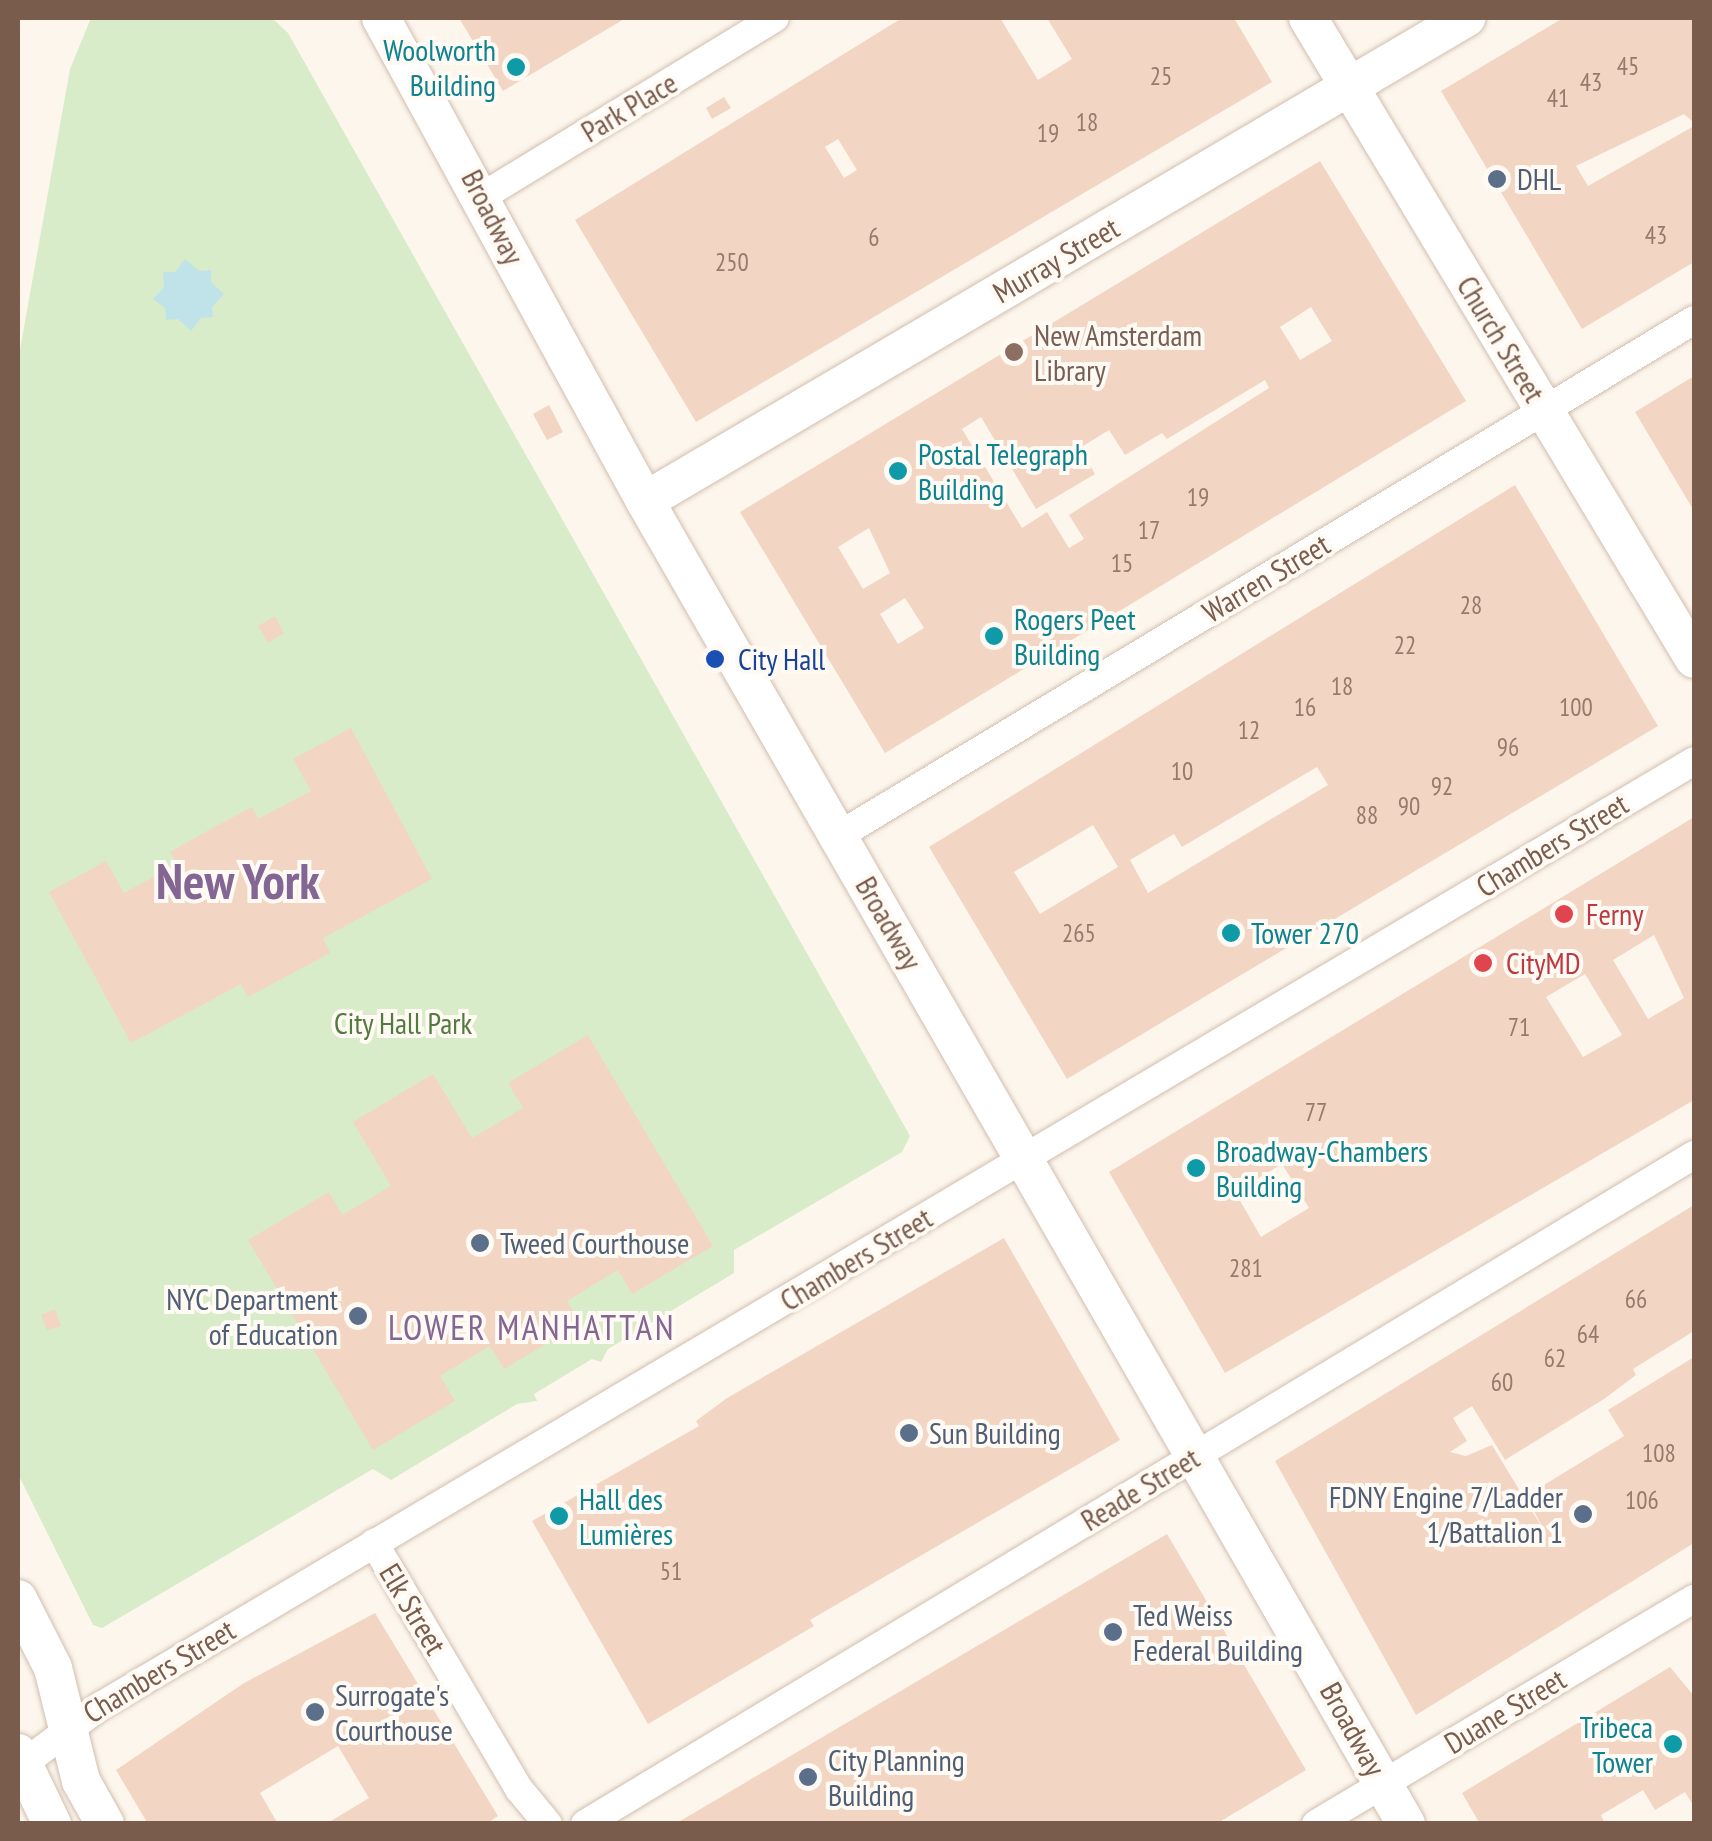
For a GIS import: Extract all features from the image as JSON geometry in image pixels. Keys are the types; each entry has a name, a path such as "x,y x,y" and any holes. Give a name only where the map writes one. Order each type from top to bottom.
{"main road":[{"name":"Broadway","path":"381,18 483,196 646,501 1198,1454 1406,1824"},
{"name":"Church Street","path":"1308,18 1694,659"},
{"name":"Murray Street","path":"646,501 1466,18"},
{"path":"18,1599 53,1668 64,1728 81,1781 105,1824"},
{"path":"20,1759 52,1824"}],"street":[{"name":"Park Place","path":"483,196 775,18"},
{"name":"Warren Street","path":"838,836 1694,320"},
{"name":"Chambers Street","path":"20,1759 64,1728 374,1543 1694,761"},
{"name":"Reade Street","path":"585,1824 1694,1155"},
{"name":"Elk Street","path":"374,1543 526,1801 548,1824"},
{"name":"Duane Street","path":"1316,1824 1694,1599"}],"green space":[{"name":"City Hall Park","path":"91,18 272,18 288,33 910,1136 902,1152 734,1250 734,1273 608,1349 601,1362 592,1359 534,1394 537,1401 517,1404 391,1480 373,1469 102,1628 93,1625 18,1474 18,361 70,69"}],"water":[{"path":"185,259 199,271 211,270 211,282 224,294 212,307 213,317 201,318 191,331 178,319 166,320 165,308 153,299 164,287 163,272 175,272"}],"building":[{"name":"Woolworth Building","path":"459,18 626,18 503,91"},
{"path":"902,18 1000,18 1038,80 1072,59 1047,18 1234,18 1272,82 696,422 575,220","holes":["838,139 857,170 844,178 825,147"]},
{"path":"1563,18 1694,18 1694,123 1684,114 1576,166 1588,186 1694,126 1694,262 1582,329 1441,91"},
{"path":"724,97 731,108 712,119 706,108"},
{"path":"1320,161 1466,401 885,753 740,512","holes":["1311,307 1332,341 1300,360 1280,327","1265,380 1269,388 1069,515 1084,539 1069,548 1047,512 1022,528 962,429 981,417 1036,509 1095,474 1080,448 1109,430 1125,455 1162,433 1167,439","869,528 890,573 863,589 838,547","905,598 924,628 898,644 880,614"]},
{"path":"1694,376 1694,511 1635,412"},
{"path":"549,405 563,432 547,440 533,414"},
{"path":"1515,485 1658,726 1067,1079 929,847","holes":["1317,767 1328,785 1148,893 1130,860 1174,834 1182,847","1093,825 1118,867 1040,914 1014,872"]},
{"path":"275,616 284,633 268,643 258,626"},
{"path":"351,728 432,879 323,938 330,953 248,997 241,984 131,1043 49,892 106,861 124,893 177,864 170,852 209,830 252,807 258,819 311,791 293,759"},
{"path":"1694,817 1694,1100 1225,1373 1109,1172","holes":["1654,935 1684,998 1648,1019 1613,960","1585,974 1622,1035 1583,1057 1546,997","1282,1164 1309,1208 1261,1237 1235,1192"]},
{"name":"Tweed Courthouse","path":"588,1035 713,1246 632,1294 618,1270 567,1301 581,1323 504,1369 490,1346 448,1371 440,1376 455,1401 373,1450 248,1240 329,1192 342,1215 391,1186 353,1122 433,1074 472,1138 523,1108 508,1083"},
{"path":"1694,1205 1694,1331 1633,1369 1636,1375 1604,1399 1505,1460 1472,1406 1453,1418 1467,1441 1450,1452 1466,1456 1492,1445 1546,1534 1526,1496 1624,1436 1608,1410 1694,1357 1694,1543 1416,1715 1275,1461"},
{"name":"Sun Building","path":"1004,1238 1120,1440 810,1620 814,1626 648,1724 532,1521 699,1426 696,1421 727,1398"},
{"path":"55,1309 61,1326 47,1330 41,1315"},
{"name":"Ted Weiss Federal Building","path":"1167,1534 1306,1770 1216,1824 675,1824"},
{"name":"Surrogate's Courthouse","path":"375,1613 498,1816 486,1824 326,1824 369,1798 338,1746 260,1793 278,1824 148,1824 116,1770 244,1683"},
{"path":"1670,1667 1694,1696 1694,1807 1685,1792 1655,1810 1643,1790 1601,1815 1605,1824 1480,1824 1462,1793"}],"place":[{"name":"Woolworth Building","path":"516,67"},
{"name":"DHL","path":"1497,179"},
{"name":"New Amsterdam Library","path":"1014,352"},
{"name":"Postal Telegraph Building","path":"898,471"},
{"name":"Rogers Peet Building","path":"994,636"},
{"name":"City Hall","path":"715,659"},
{"name":"Ferny","path":"1564,914"},
{"name":"Tower 270","path":"1231,933"},
{"name":"CityMD","path":"1483,963"},
{"name":"Broadway-Chambers Building","path":"1196,1168"},
{"name":"Tweed Courthouse","path":"480,1243"},
{"name":"NYC Department of Education","path":"358,1316"},
{"name":"Sun Building","path":"909,1433"},
{"name":"FDNY Engine 7/Ladder 1/Battalion 1","path":"1583,1514"},
{"name":"Hall des Lumières","path":"559,1516"},
{"name":"Ted Weiss Federal Building","path":"1113,1632"},
{"name":"Surrogate's Courthouse","path":"315,1712"},
{"name":"Tribeca Tower","path":"1673,1744"},
{"name":"City Planning Building","path":"808,1777"}],"district":[{"name":"New York","path":"238,881"},
{"name":"LOWER MANHATTAN","path":"532,1327"}]}
